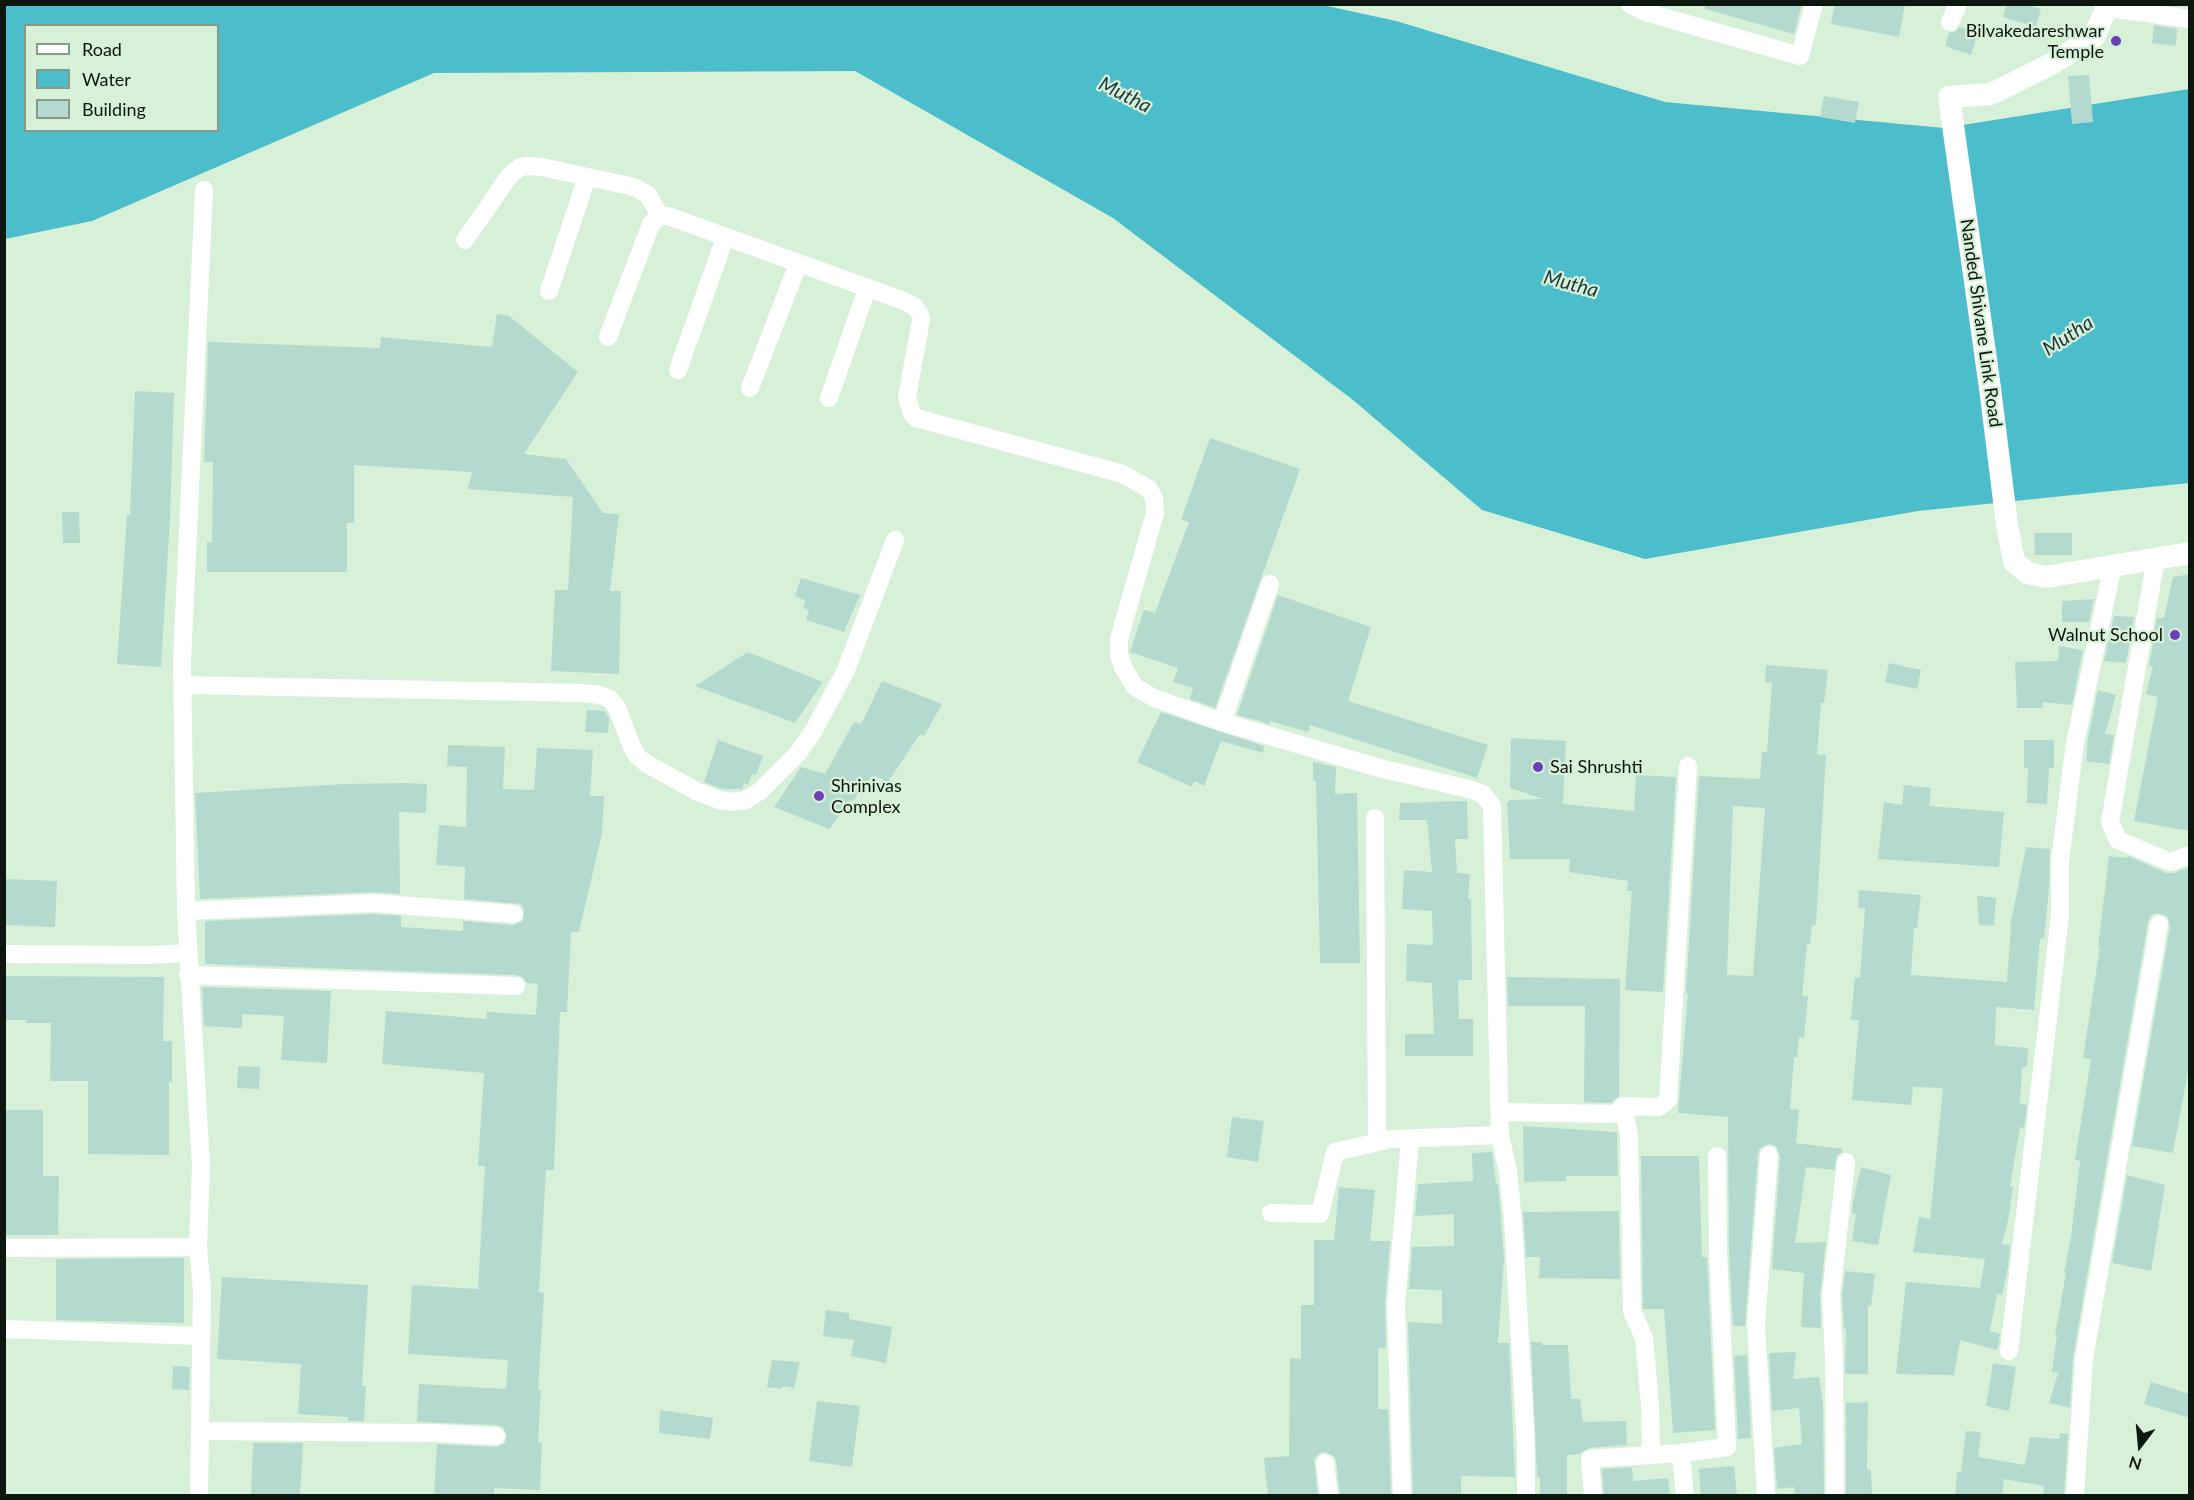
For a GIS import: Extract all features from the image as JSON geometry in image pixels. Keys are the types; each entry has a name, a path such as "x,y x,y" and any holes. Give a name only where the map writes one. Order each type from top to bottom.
{"street":[{"path":"1630,4 1645,12 1800,56 1814,4"},
{"path":"1950,22 1958,4"},
{"path":"2108,7 2190,19"},
{"name":"Nanded Shivane Link Road","path":"2108,7 2094,37 2053,63 1991,94 1949,97 1986,354 2007,525 2014,562 2028,573 2046,576 2190,553"},
{"path":"465,240 510,176 519,168 526,166 542,167 634,187 644,191 653,201 660,216"},
{"path":"549,291 587,177"},
{"path":"199,1496 202,1293 198,1247 201,1165 188,975 183,685 204,190"},
{"path":"608,337 651,224 660,216 668,216 904,301 915,307 920,314 920,329 907,397 912,414 1123,474 1149,489 1154,498 1155,513 1119,639 1119,654 1123,667 1135,687 1154,698 1222,722 1383,769 1483,794 1492,806 1500,1135 1508,1172 1514,1220 1526,1445 1526,1496"},
{"path":"678,370 725,238"},
{"path":"750,388 798,264"},
{"path":"829,398 867,289"},
{"path":"183,685 600,695 610,699 617,708 632,747 638,757 647,764 698,792 719,800 732,802 746,800 760,791 798,753 814,730 846,670 895,540"},
{"path":"2156,558 2110,822 2118,840 2128,845 2170,862 2190,855"},
{"path":"2009,1351 2060,916 2060,861 2075,743 2114,565"},
{"path":"1222,722 1270,584"},
{"path":"1623,1106 1659,1107 1668,1100 1688,766"},
{"path":"1375,818 1377,1142"},
{"path":"186,911 374,903 514,914"},
{"path":"2075,1496 2084,1359 2159,924"},
{"path":"4,954 188,954"},
{"path":"188,975 516,986"},
{"path":"1500,1112 1617,1114 1623,1106"},
{"path":"1623,1106 1629,1136 1632,1311 1644,1338 1652,1455"},
{"path":"1271,1213 1320,1214 1335,1152 1390,1139 1500,1135"},
{"path":"1402,1496 1396,1304 1410,1139"},
{"path":"1766,1496 1756,1324 1770,1155"},
{"path":"1593,1496 1590,1459 1681,1453 1727,1447 1718,1252 1717,1156"},
{"path":"1835,1496 1831,1296 1846,1162"},
{"path":"4,1248 198,1247"},
{"path":"4,1329 201,1336"},
{"path":"200,1431 434,1433 496,1436"},
{"path":"1681,1453 1685,1496"},
{"path":"1325,1463 1329,1496"}],"water":[{"name":"Mutha","path":"1318,4 1396,21 1665,102 1944,128 2189,89 2189,483 1918,511 1645,559 1482,510 1353,400 1113,218 855,71 434,73 92,221 5,239 5,5"}],"building":[{"path":"1705,4 1802,4 1794,34 1705,9"},
{"path":"1835,4 1905,4 1899,37 1831,24"},
{"path":"2007,4 2025,4 2041,9 2036,27 2003,17"},
{"path":"2154,25 2177,29 2176,46 2152,43"},
{"path":"1960,27 1978,33 1971,55 1945,46 1949,33"},
{"path":"2089,75 2093,122 2072,124 2068,76"},
{"path":"1824,96 1859,102 1855,123 1820,117"},
{"path":"497,314 509,316 578,372 524,454 566,459 603,513 619,514 610,591 621,591 619,674 551,671 555,590 568,590 573,497 468,489 472,472 354,465 354,523 347,523 347,572 207,572 207,542 212,542 213,462 204,462 208,342 380,348 381,337 492,347"},
{"path":"135,391 174,393 170,518 161,667 117,664 127,515 130,515"},
{"path":"1210,438 1300,469 1215,708 1190,699 1193,688 1173,682 1178,668 1130,652 1144,610 1155,613 1189,522 1181,520"},
{"path":"62,512 79,512 80,543 63,543"},
{"path":"2034,533 2072,533 2072,555 2035,555"},
{"path":"2190,574 2190,831 2134,821 2158,697 2146,694 2153,666 2149,666 2157,618 2164,618 2173,577"},
{"path":"801,578 860,595 844,632 806,620 809,610 803,608 806,601 795,596"},
{"path":"1278,595 1371,627 1348,701 1488,745 1477,778 1310,725 1308,732 1270,721 1270,724 1237,715"},
{"path":"2094,599 2089,622 2062,622 2062,601"},
{"path":"2114,616 2134,617 2126,663 2104,661"},
{"path":"2059,646 2083,650 2072,705 2043,702 2043,708 2017,708 2015,662 2058,661"},
{"path":"748,652 823,682 795,723 695,686"},
{"path":"1889,663 1921,670 1917,689 1885,682"},
{"path":"1766,665 1828,670 1824,703 1821,703 1817,754 1826,755 1816,925 1812,925 1810,944 1807,944 1802,996 1808,996 1804,1038 1799,1037 1797,1057 1794,1057 1790,1109 1799,1110 1796,1143 1842,1149 1837,1156 1834,1170 1806,1167 1795,1243 1826,1242 1820,1295 1821,1328 1801,1327 1804,1273 1772,1269 1780,1156 1776,1146 1769,1144 1760,1148 1758,1154 1745,1326 1733,1326 1729,1252 1728,1117 1678,1113 1688,993 1686,993 1699,776 1760,779 1762,752 1767,752 1772,683 1765,682","holes":["1733,806 1765,808 1753,976 1727,975"]},
{"path":"882,681 942,704 924,736 920,734 888,782 873,775 829,829 774,807 801,767 825,774 854,722 861,724"},
{"path":"2098,690 2116,695 2105,734 2114,735 2109,764 2086,761 2088,738"},
{"path":"587,710 605,711 609,718 608,733 585,732"},
{"path":"1161,712 1264,746 1263,753 1221,741 1204,786 1194,781 1192,787 1137,762"},
{"path":"1511,738 1566,741 1563,804 1634,811 1636,775 1676,777 1663,992 1625,990 1632,891 1627,891 1628,881 1569,872 1570,859 1510,859 1507,802 1509,800 1544,799 1510,788"},
{"path":"718,740 763,756 756,775 752,774 748,785 744,783 742,789 722,789 704,782"},
{"path":"2024,740 2054,740 2054,768 2049,768 2047,804 2027,803 2028,768 2024,768"},
{"path":"448,745 505,747 503,789 534,790 537,748 593,750 590,796 604,796 602,833 579,932 571,932 567,1012 560,1012 554,1170 546,1170 539,1292 544,1293 538,1390 541,1390 538,1442 542,1443 540,1490 494,1488 494,1496 434,1496 437,1444 496,1447 505,1443 507,1436 503,1427 497,1425 417,1422 419,1384 506,1389 508,1360 408,1354 412,1285 478,1289 485,1166 478,1166 484,1073 382,1064 386,1011 486,1019 487,1012 536,1015 538,984 527,983 522,977 516,975 205,964 205,921 373,914 401,916 401,927 463,931 463,921 513,925 523,921 524,910 520,904 464,899 465,867 436,865 439,825 466,827 467,767 447,766"},
{"path":"1313,762 1336,767 1335,794 1357,793 1360,963 1320,963 1316,781 1313,781"},
{"path":"403,783 427,784 426,813 399,812 400,894 373,892 200,899 195,793"},
{"path":"1904,785 1931,788 1929,806 2004,812 1999,867 1878,859 1884,802 1902,805"},
{"path":"1467,801 1468,839 1455,839 1457,873 1470,874 1468,899 1471,899 1472,980 1458,980 1459,1019 1473,1019 1473,1056 1405,1056 1405,1034 1434,1034 1432,983 1406,981 1407,944 1433,945 1432,911 1402,909 1404,870 1432,872 1427,820 1399,820 1400,803"},
{"path":"2026,847 2050,849 2049,888 2044,939 2040,938 2034,1010 1996,1007 1995,1045 2028,1048 2027,1067 2022,1067 2020,1104 2027,1105 2024,1128 2020,1127 2010,1187 2013,1187 2008,1220 2002,1244 2010,1245 2008,1267 2002,1295 1997,1294 1990,1331 2000,1334 1999,1344 1997,1350 1960,1340 1954,1375 1896,1374 1906,1282 1980,1288 1985,1259 1913,1252 1919,1217 1930,1219 1943,1088 1913,1087 1911,1105 1852,1100 1859,1020 1851,1020 1855,977 1860,978 1865,908 1858,908 1859,890 1921,895 1917,928 1914,928 1911,975 2007,982 2010,927"},
{"path":"2109,856 2127,858 2128,856 2166,873 2174,873 2190,867 2190,1060 2173,1153 2132,1146 2170,926 2167,916 2156,913 2148,922 2073,1357 2070,1408 2049,1403 2058,1373 2052,1372 2057,1335 2055,1335 2066,1273 2064,1273 2071,1237 2080,1161 2075,1160 2091,1059 2083,1058 2100,947 2098,947"},
{"path":"4,879 57,881 55,927 4,925"},
{"path":"1977,896 1996,898 1994,926 1979,925"},
{"path":"4,976 164,977 163,1041 172,1041 172,1082 169,1082 169,1155 88,1154 88,1081 50,1081 51,1023 4,1020"},
{"path":"1507,977 1620,979 1619,1096 1611,1103 1584,1102 1585,1006 1508,1006"},
{"path":"202,987 331,991 327,1063 281,1060 284,1016 242,1014 242,1028 204,1026"},
{"path":"238,1066 260,1067 259,1089 237,1088"},
{"path":"4,1110 43,1110 43,1176 59,1176 58,1235 4,1235"},
{"path":"1232,1117 1264,1121 1258,1162 1227,1157"},
{"path":"1523,1126 1617,1132 1618,1176 1566,1176 1566,1181 1524,1182"},
{"path":"1492,1152 1496,1184 1498,1184 1504,1258 1498,1343 1509,1343 1515,1477 1461,1476 1461,1496 1413,1496 1408,1322 1442,1324 1442,1290 1409,1289 1412,1247 1454,1246 1454,1214 1415,1216 1418,1184 1473,1181 1472,1153"},
{"path":"1641,1156 1699,1156 1702,1257 1707,1257 1715,1430 1673,1433 1664,1309 1643,1309"},
{"path":"1861,1167 1891,1175 1878,1245 1852,1241 1856,1214 1852,1213 1853,1201"},
{"path":"2127,1175 2165,1185 2151,1271 2112,1263"},
{"path":"1339,1187 1375,1190 1370,1241 1390,1241 1385,1303 1386,1348 1378,1348 1378,1409 1388,1409 1391,1496 1340,1496 1336,1461 1334,1456 1324,1452 1314,1459 1318,1496 1268,1496 1264,1458 1289,1456 1290,1358 1301,1359 1301,1305 1314,1305 1314,1240 1334,1240"},
{"path":"1619,1211 1620,1279 1539,1278 1540,1257 1526,1257 1523,1212"},
{"path":"184,1258 184,1323 56,1320 56,1259"},
{"path":"1845,1271 1875,1274 1871,1306 1868,1306 1868,1374 1845,1374 1846,1329 1844,1329 1842,1296"},
{"path":"222,1277 368,1285 362,1386 366,1386 364,1421 348,1421 348,1417 298,1414 301,1364 217,1359"},
{"path":"826,1310 849,1313 849,1319 892,1327 886,1363 851,1356 854,1340 823,1336"},
{"path":"1531,1342 1542,1342 1542,1345 1568,1345 1571,1399 1580,1399 1583,1422 1626,1421 1627,1445 1589,1448 1580,1454 1567,1455 1567,1496 1540,1496 1540,1477 1537,1477"},
{"path":"1796,1352 1793,1379 1819,1377 1823,1403 1824,1496 1795,1496 1794,1487 1777,1489 1774,1448 1802,1444 1799,1408 1772,1411 1769,1353"},
{"path":"1747,1355 1751,1438 1738,1439 1734,1356"},
{"path":"772,1360 800,1362 794,1388 767,1387"},
{"path":"1993,1363 2016,1367 2009,1411 1986,1406"},
{"path":"173,1366 190,1367 189,1390 172,1389"},
{"path":"2151,1382 2190,1394 2190,1418 2144,1404"},
{"path":"817,1401 860,1406 852,1467 809,1461"},
{"path":"1868,1402 1867,1469 1871,1470 1872,1496 1846,1496 1846,1403"},
{"path":"660,1410 713,1418 710,1439 659,1433"},
{"path":"1966,1431 1981,1432 1978,1457 2025,1465 2030,1437 2059,1439 2060,1433 2068,1434 2064,1496 2043,1496 2044,1486 2004,1479 2002,1496 1955,1496 1957,1472 1961,1472"},
{"path":"253,1443 303,1443 300,1496 251,1496"},
{"path":"1734,1466 1737,1496 1701,1496 1699,1469"},
{"path":"1632,1467 1633,1481 1668,1478 1670,1496 1604,1496 1602,1469"}],"place":[{"name":"Bilvakedareshwar Temple","path":"2116,41"},
{"name":"Walnut School","path":"2175,635"},
{"name":"Sai Shrushti","path":"1538,767"},
{"name":"Shrinivas Complex","path":"819,796"}]}
